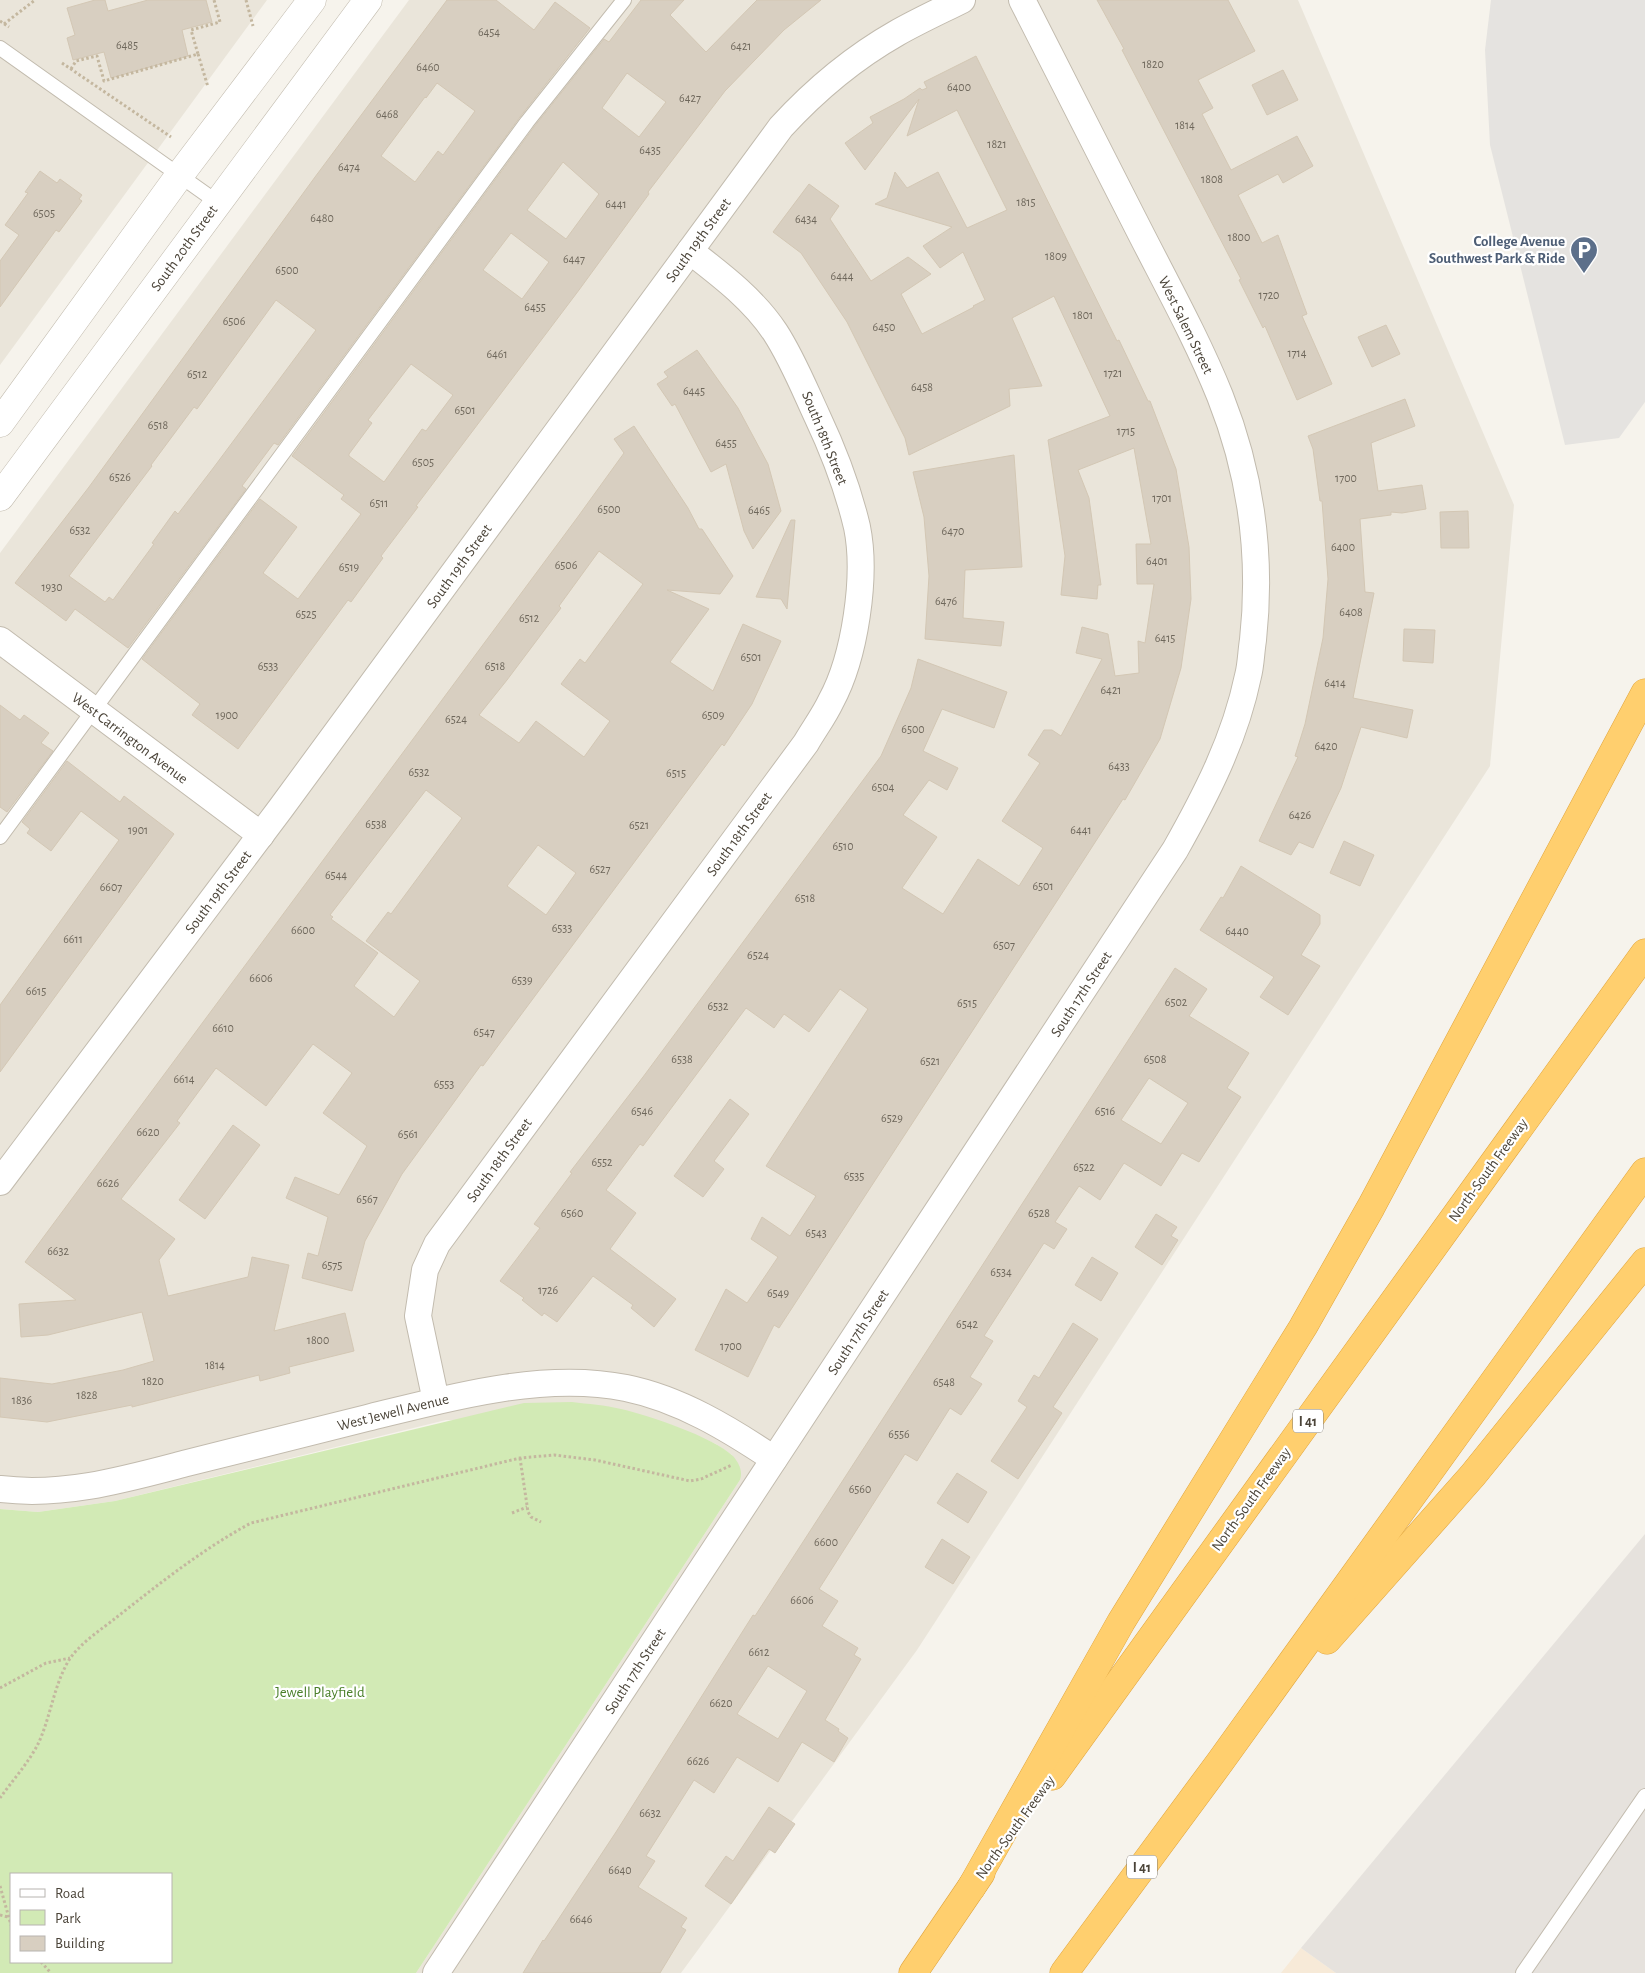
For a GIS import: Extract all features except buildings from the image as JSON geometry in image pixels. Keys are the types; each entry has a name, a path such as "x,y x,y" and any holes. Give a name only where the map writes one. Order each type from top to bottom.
{"highway":[{"path":"971,1888 1121,1622 1303,1326 1371,1207 1645,694"},
{"name":"North-South Freeway","path":"912,1973 971,1888 1645,953"},
{"name":"I 41","path":"1064,1973 1220,1762 1645,1172"},
{"path":"1220,1762 1473,1475 1645,1262"}],"street":[{"path":"0,423 179,176 312,0"},
{"name":"South 20th Street","path":"0,497 368,0"},
{"name":"South 19th Street","path":"0,1182 261,835 781,127 806,100 832,77 866,52 897,33 962,0"},
{"name":"West Salem Street","path":"1022,0 1190,329 1220,396 1237,445 1250,502 1256,550 1256,609 1249,676"},
{"name":"South 18th Street","path":"436,1401 418,1316 425,1270 437,1244 806,743 832,700 846,662 856,622 861,570 857,528 829,441 793,364 775,331 748,299 690,251"},
{"name":"West Carrington Avenue","path":"0,640 261,835"},
{"name":"South 17th Street","path":"436,1973 1176,850 1204,798 1231,739 1249,676"},
{"name":"West Jewell Avenue","path":"0,1488 18,1491 73,1489 143,1474 436,1401 539,1383 574,1382 626,1388 668,1401 707,1418 774,1459"}],"lane":[{"path":"0,837 527,122 624,0"},
{"path":"0,48 217,202"},
{"path":"1523,1973 1645,1796"}],"path":[{"path":"4,24 35,0"},
{"path":"208,87 191,30 220,22 214,0"},
{"path":"246,0 253,26"},
{"path":"0,21 12,29"},
{"path":"99,88 104,80 198,54"},
{"path":"71,69 76,61 97,56 104,80"},
{"path":"56,59 171,137"},
{"path":"0,1798 38,1745 48,1720 58,1682 70,1658 89,1639 173,1573 223,1538 251,1523 520,1458 554,1456 596,1460 678,1480 695,1481 727,1468 735,1462"},
{"path":"520,1458 527,1507 531,1517 541,1522"},
{"path":"512,1513 527,1507"},
{"path":"0,1688 46,1663 70,1658"},
{"path":"0,1886 10,1922"},
{"path":"0,1915 8,1917"},
{"path":"42,1963 51,1973"}],"shaded area":[{"path":"0,0 267,0 0,365"},
{"path":"409,0 1298,0 1514,505 1490,766 917,1650 681,1973 416,1973 740,1480 732,1455 716,1444 669,1424 446,1420 115,1501 38,1512 0,1509 0,553"},
{"name":"College Avenue Southwest Park & Ride","path":"1491,0 1645,0 1645,402 1619,438 1565,445 1490,145 1485,50"},
{"path":"1645,1534 1645,1973 1336,1973 1301,1948"},
{"path":"1301,1948 1336,1973 1281,1973"}],"green space":[{"name":"Jewell Playfield","path":"572,1402 603,1406 663,1421 696,1434 724,1449 733,1456 741,1470 740,1480 416,1973 0,1973 0,1509 38,1512 115,1501 524,1403"}],"place":[{"name":"College Avenue Southwest Park & Ride","path":"1584,274"}]}
